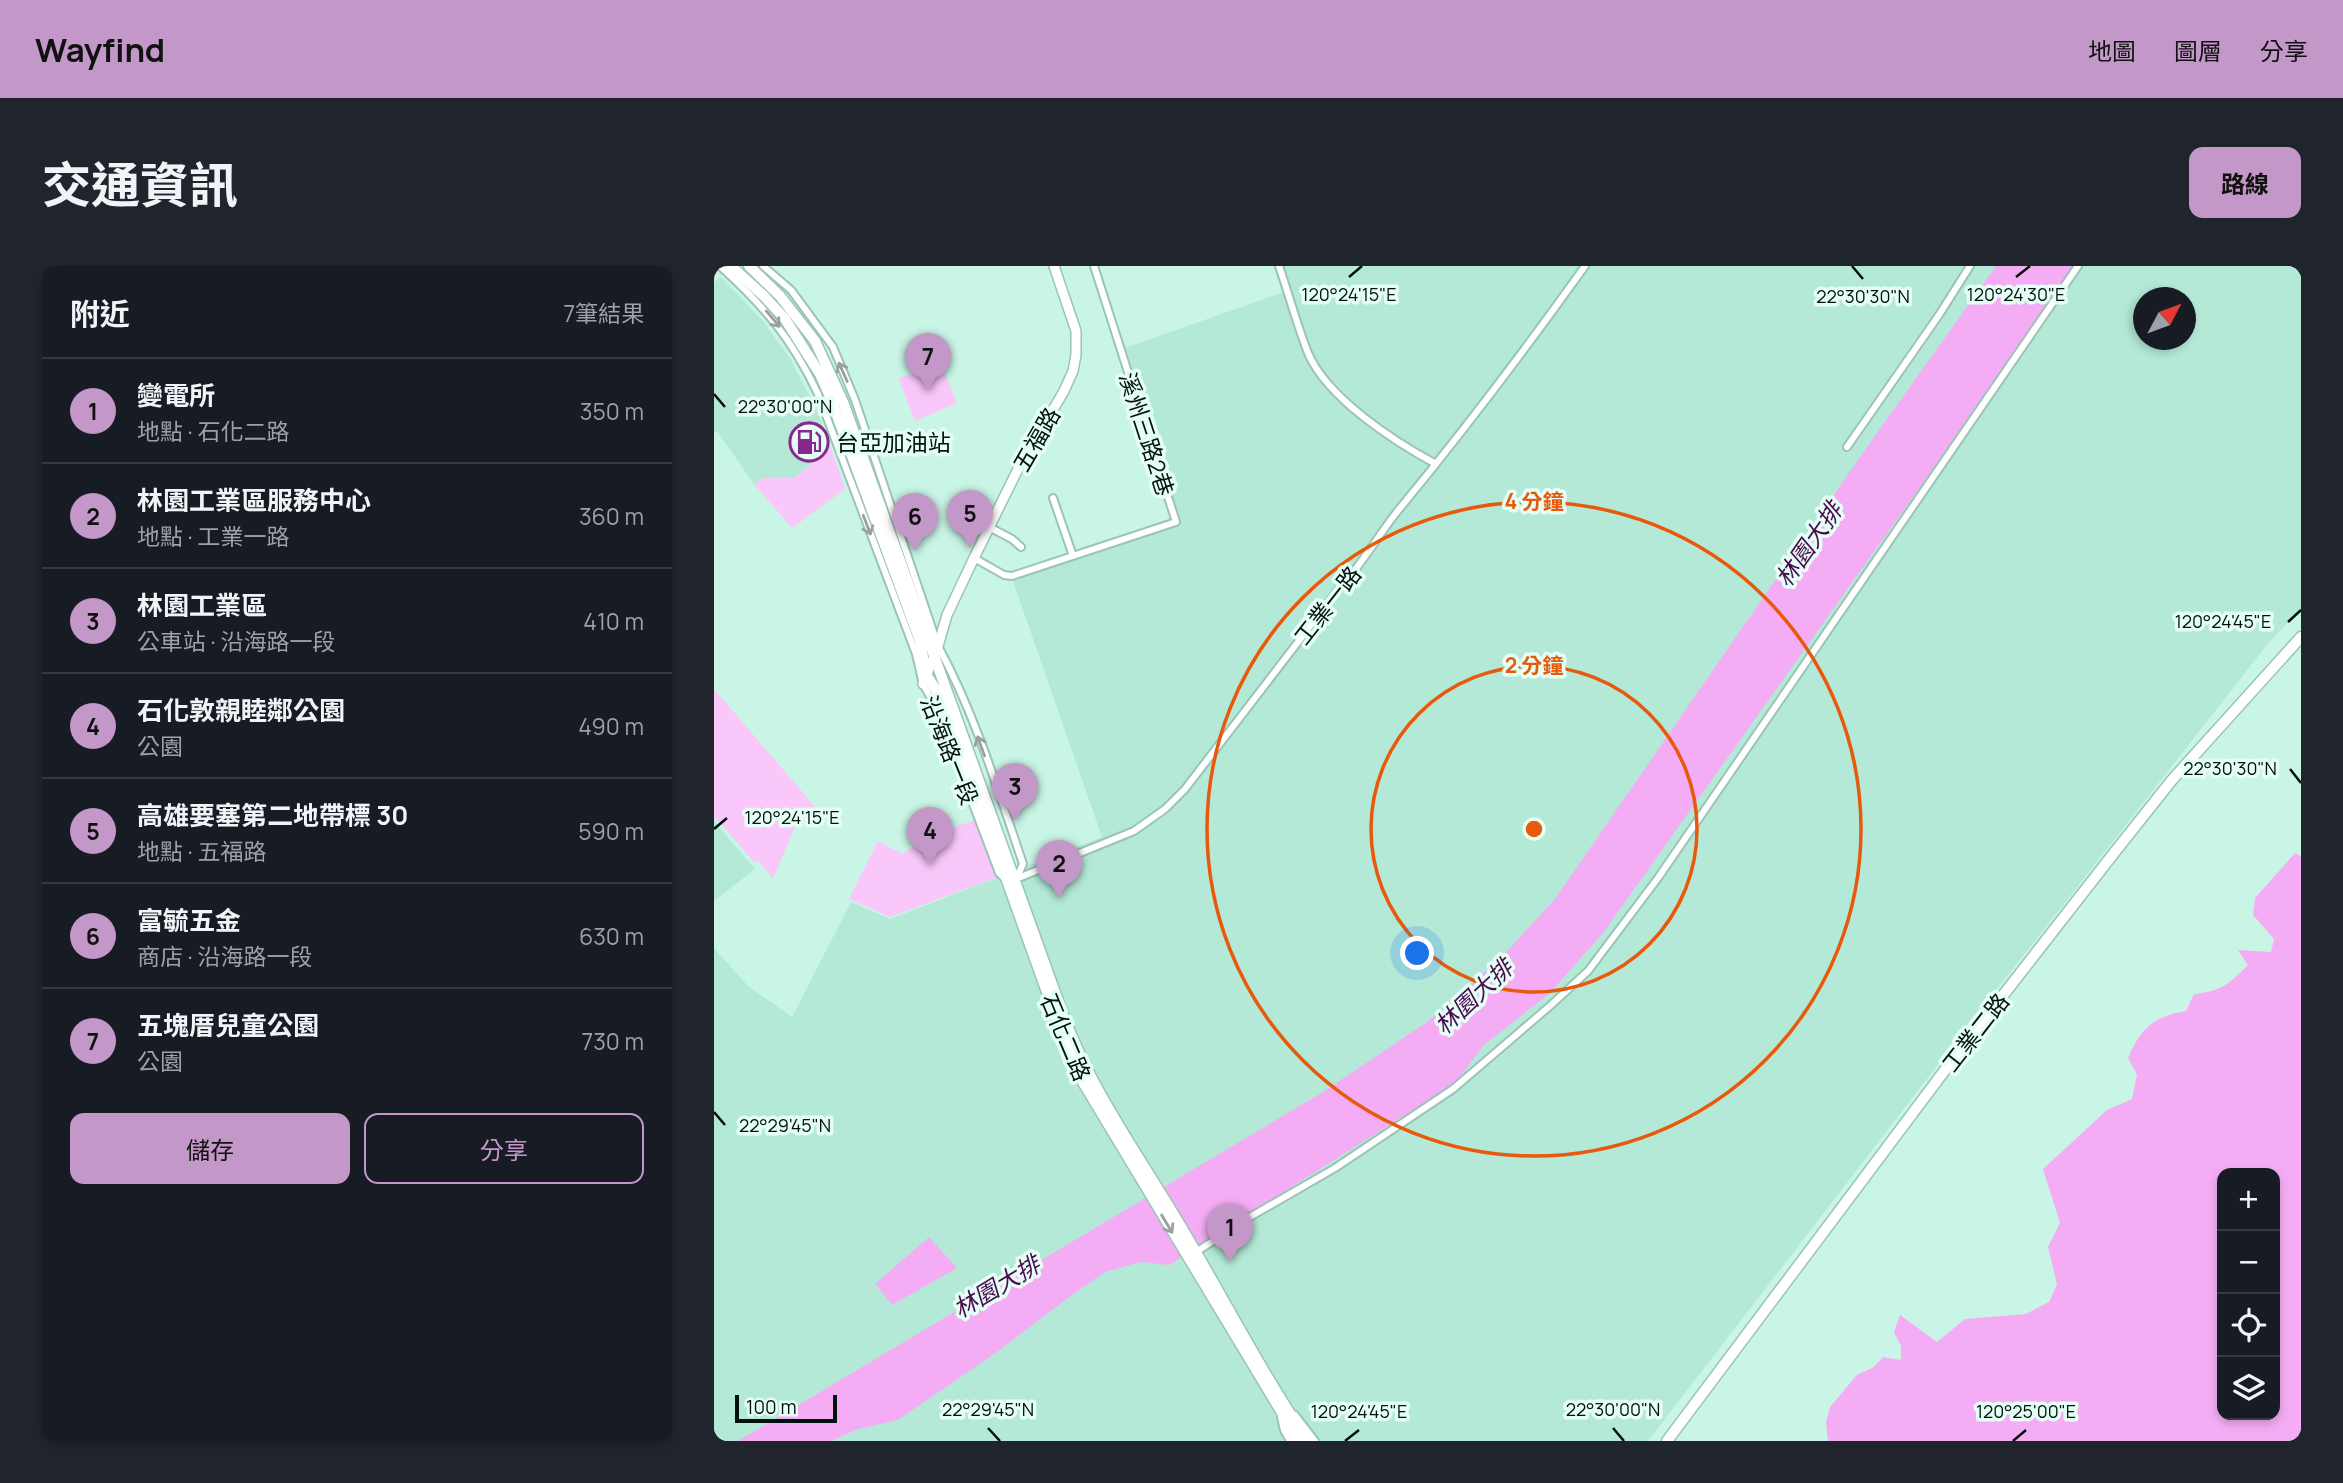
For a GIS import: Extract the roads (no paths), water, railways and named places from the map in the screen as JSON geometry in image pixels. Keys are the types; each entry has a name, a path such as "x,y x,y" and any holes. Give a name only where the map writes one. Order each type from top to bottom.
{"main road":[{"name":"沿海路一段","path":"749,266 780,296 815,341 827,365 936,651 1012,881"},
{"name":"沿海路一段","path":"726,268 765,297 785,319 820,374 919,638 925,680 942,699 1012,881"},
{"name":"工業二路","path":"1667,1441 1944,1072 2114,853 2172,780 2301,637"},
{"name":"石化二路","path":"1012,881 1073,1041 1147,1180 1196,1259"},
{"path":"1196,1259 1299,1441"},
{"path":"1281,1407 1308,1441"}],"street":[{"name":"沿海路一段","path":"764,266 791,290 832,347 855,400 936,651"},
{"name":"五福路","path":"925,680 947,615 974,558 1017,471 1073,371 1076,331 1055,266"},
{"name":"溪州三路2巷","path":"1073,556 1175,522 1094,266"},
{"path":"1279,266 1309,355 1321,372 1349,406 1405,447 1436,464"},
{"name":"工業一路","path":"1012,881 1135,831 1185,789 1585,266"},
{"path":"1847,447 1970,266"},
{"path":"1196,1259 1250,1217 1344,1162 1453,1089 1588,971 1658,878 2078,266"},
{"path":"974,558 1004,575 1012,576 1073,556 1053,499"},
{"path":"989,527 1021,547"},
{"path":"1281,1407 1284,1430 1290,1441"},
{"path":"1281,1407 1303,1423 1315,1441"}],"water":[{"name":"林園大排","path":"1996,266 2073,266 2050,304 1603,933 1549,994 1484,1045 1455,1083 1169,1265 1141,1262 1105,1272 997,1352 898,1420 858,1429 831,1441 738,1441 1323,1092 1427,1022 1499,960 1555,899 1867,447"},
{"path":"2295,853 2301,856 2301,1441 1828,1441 1826,1422 1830,1407 1857,1375 1874,1367 1883,1357 1901,1360 1901,1346 1894,1332 1900,1315 1937,1342 1965,1319 2026,1314 2049,1302 2057,1284 2048,1247 2060,1223 2043,1169 2107,1110 2132,1099 2137,1075 2128,1058 2138,1038 2150,1025 2157,1020 2186,1011 2194,994 2218,989 2235,977 2248,965 2238,950 2271,952 2274,939 2253,915 2255,898"},
{"path":"929,1237 957,1268 892,1305 875,1284"}],"place":[{"name":"五塊厝兒童公園","path":"928,391"},
{"name":"台亞加油站","path":"809,442"},
{"name":"高雄要塞第二地帶標 30","path":"970,548"},
{"name":"富毓五金","path":"915,551"},
{"name":"林園工業區","path":"1015,821"},
{"name":"石化敦親睦鄰公園","path":"930,865"},
{"name":"林園工業區服務中心","path":"1059,898"},
{"name":"變電所","path":"1230,1262"}]}
